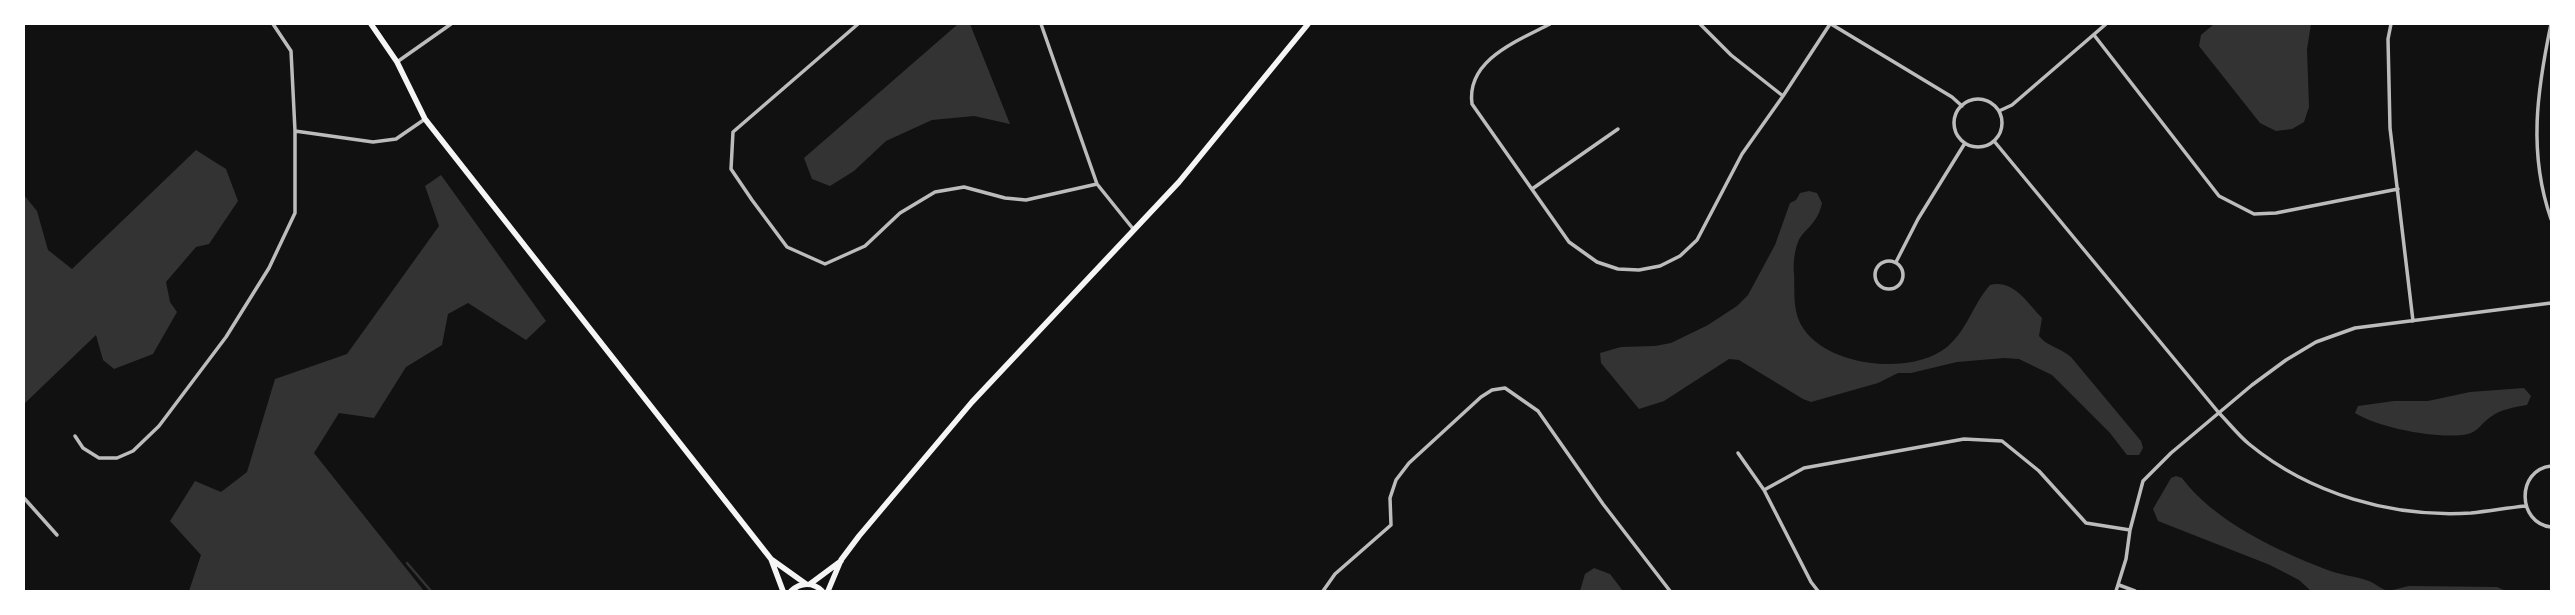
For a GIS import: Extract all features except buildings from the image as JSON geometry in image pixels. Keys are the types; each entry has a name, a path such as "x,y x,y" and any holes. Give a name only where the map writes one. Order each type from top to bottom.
{"main road":[{"path":"371,24 397,62 425,119 771,559 783,591"},
{"path":"791,591 808,584 841,560 972,402 1179,182 1308,24"},
{"path":"771,559 808,584 822,591"},
{"path":"828,591 841,560"}],"street":[{"path":"75,436 83,448 99,458 117,458 134,451 158,426 226,337 269,268 295,213 295,131 291,51 273,24"},
{"path":"397,62 451,24"},
{"path":"858,24 733,132 731,169 787,247 825,264 865,246 900,213 935,192 964,187 1005,198 1026,200 1097,184"},
{"path":"1041,24 1097,184 1135,230"},
{"path":"1550,24 1487,60 1476,74 1471,92 1472,104 1478,115 1569,242 1597,262 1618,268 1639,270 1660,266 1680,256 1698,240 1742,154 1831,24 1952,97 1962,106"},
{"path":"1700,24 1731,55 1783,96"},
{"path":"1999,111 2012,105 2106,24"},
{"path":"2391,24 2388,39 2390,128 2413,321"},
{"path":"2551,24 2539,79 2535,141 2545,203 2551,219"},
{"path":"2094,35 2219,196 2238,208 2254,214 2276,213 2398,189"},
{"path":"1979,99 1988,101 1999,111 2002,127 1994,141 1981,146 1965,143 1955,128 1956,116 1962,106 1971,100 1979,99"},
{"path":"295,131 373,142 396,139 425,119"},
{"path":"1532,189 1618,129"},
{"path":"1994,141 2219,413 2248,443 2277,464 2323,489 2364,503 2408,511 2470,513 2525,506"},
{"path":"1896,262 1918,219 1965,143"},
{"path":"1885,261 1896,262 1904,274 1901,284 1893,289 1882,288 1875,280 1877,267 1885,261"},
{"path":"2116,591 2119,585 2130,530 2144,481 2171,453 2257,381 2316,342 2356,328 2551,303"},
{"path":"1323,591 1335,574 1391,525 1391,490 1410,463 1481,397 1492,390 1505,388 1538,411 1602,504 1670,591"},
{"path":"1764,490 1804,468 1964,439 2002,441 2039,471 2086,523 2130,530"},
{"path":"1738,453 1764,490 1811,582 1818,591"},
{"path":"2551,466 2538,470 2531,477 2526,486 2525,506 2537,522 2551,528"},
{"path":"24,498 57,535"},
{"path":"2119,585 2136,591"}],"shaded area":[{"path":"958,24 970,24 1010,124 974,116 932,120 886,141 854,171 830,186 812,179 804,158"},
{"path":"2214,24 2311,24 2307,49 2309,107 2304,122 2292,129 2276,131 2260,123 2199,46 2201,35"},
{"path":"196,150 226,169 238,201 209,244 196,247 166,282 170,302 177,312 153,354 114,369 103,360 96,335 24,404 24,195 37,211 48,250 72,269"},
{"path":"441,175 546,321 526,340 468,303 448,314 442,345 406,367 374,418 339,413 314,453 424,591 189,591 201,555 170,521 195,481 221,492 247,472 275,379 347,354 439,226 425,186"},
{"path":"1809,191 1817,193 1822,203 1817,217 1802,235 1796,248 1794,264 1794,294 1799,322 1815,341 1831,352 1850,359 1871,363 1893,364 1913,362 1932,356 1947,347 1954,340 1990,285 1999,284 2006,286 2013,289 2025,299 2042,318 2039,336 2046,343 2063,351 2071,357 2141,441 2143,448 2139,455 2127,455 2110,433 2052,375 2019,359 2004,358 1957,362 1911,373 1898,373 1878,383 1811,402 1803,399 1739,360 1729,359 1664,401 1639,409 1601,363 1600,353 1621,347 1655,346 1671,343 1708,325 1737,306 1748,295 1775,245 1790,203 1796,200 1800,193"},
{"path":"2524,388 2531,396 2527,405 2500,412 2489,418 2475,431 2468,434 2426,434 2394,428 2355,413 2358,406 2394,401 2428,401 2470,392"},
{"path":"2176,476 2182,478 2211,508 2228,521 2267,543 2286,553 2325,569 2369,581 2388,591 2311,591 2299,580 2270,565 2158,521 2153,509 2171,478"},
{"path":"1594,568 1610,574 1623,591 1580,591 1585,574"},
{"path":"2409,586 2497,587 2506,591 2388,591"}],"waterway":[{"path":"407,563 431,591"}]}
